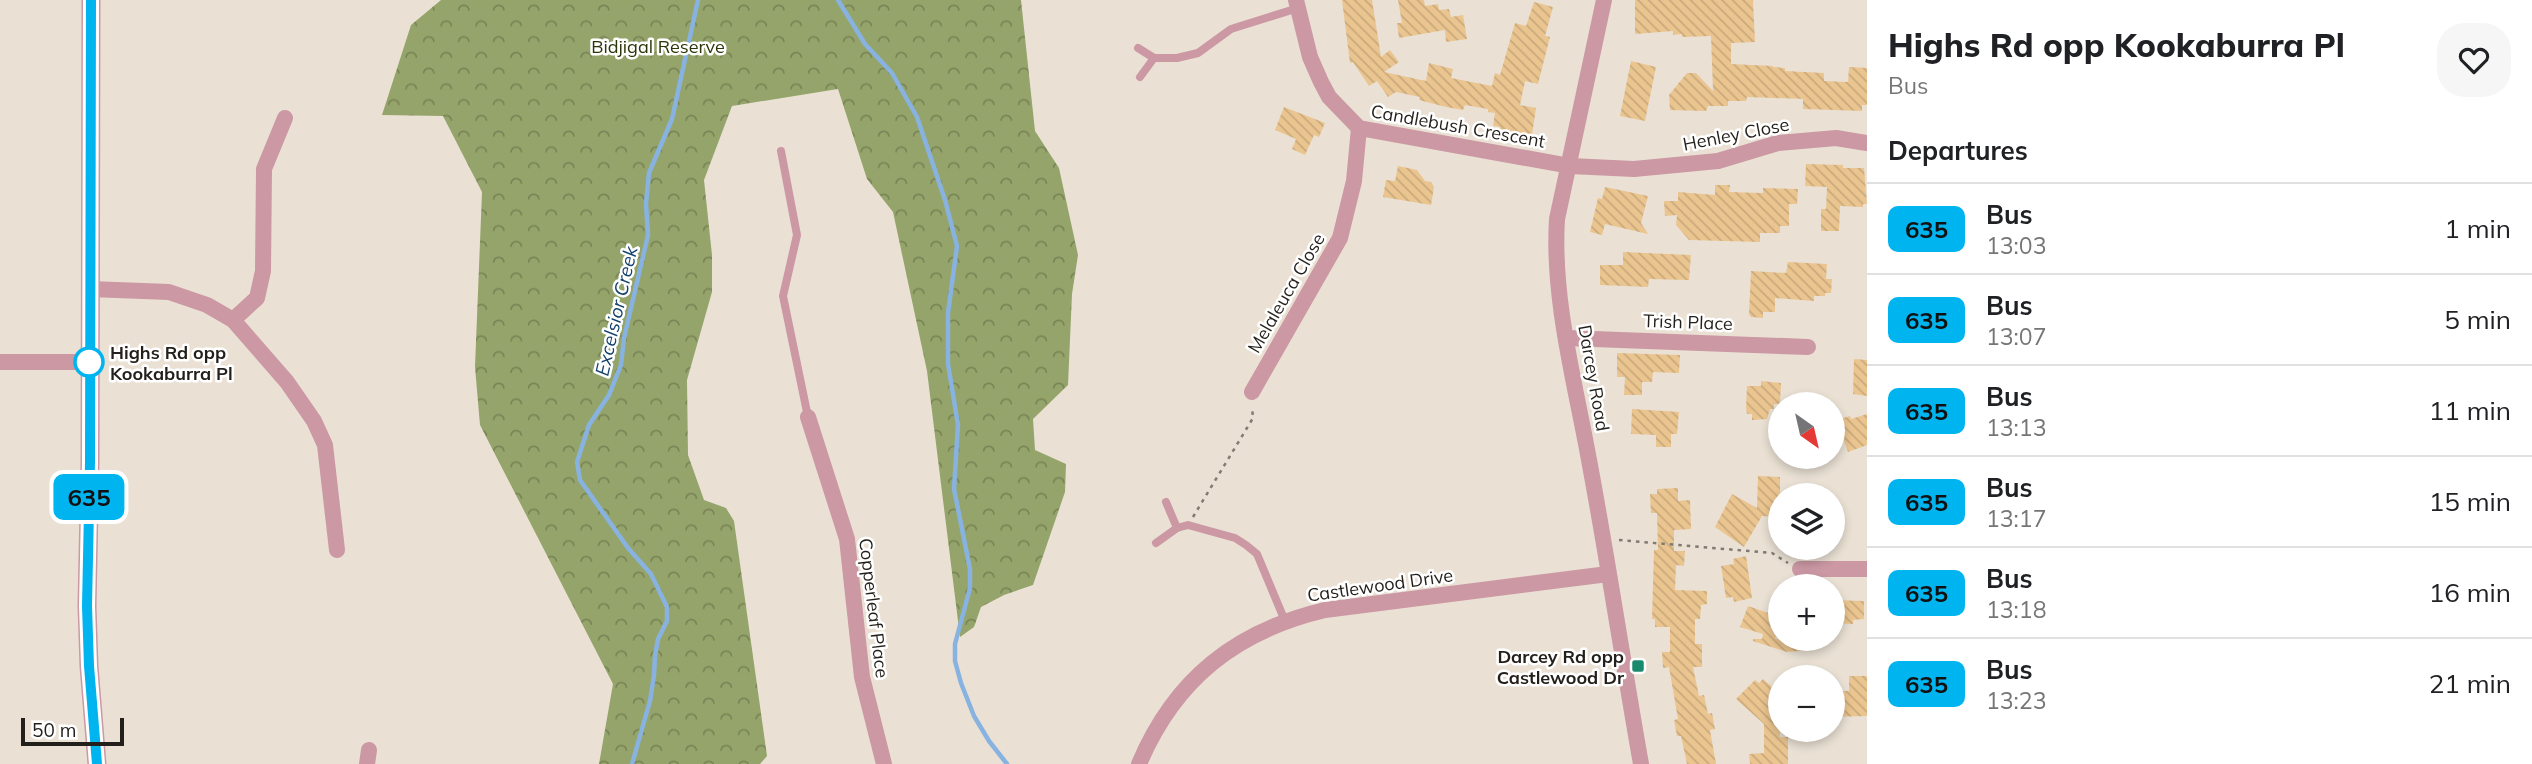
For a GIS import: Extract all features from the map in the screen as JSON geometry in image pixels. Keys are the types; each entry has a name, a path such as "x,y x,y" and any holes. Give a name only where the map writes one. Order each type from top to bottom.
{"street":[{"path":"91,0 87,635 97,764"},
{"name":"Darcey Road","path":"1604,0 1557,219 1555,254 1567,338 1604,538 1641,764"},
{"name":"Candlebush Crescent","path":"1297,4 1310,57 1321,82 1329,97 1359,128 1570,166"},
{"path":"233,320 257,298 263,271 264,169 285,118"},
{"name":"Melaleuca Close","path":"1252,393 1340,238 1354,181 1359,128"},
{"name":"Henley Close","path":"1570,166 1634,169 1718,161 1777,143 1836,138 1867,143"},
{"path":"90,289 169,292 207,305 233,320 287,382 314,421 325,445 337,550"},
{"name":"Trish Place","path":"1567,338 1808,347"},
{"path":"0,362 89,362"},
{"name":"Copperleaf Place","path":"808,417 847,539 862,677 884,764"},
{"path":"1800,569 1867,569"},
{"name":"Castlewood Drive","path":"1139,764 1159,723 1194,680 1237,644 1286,621 1325,610 1608,574"}],"lane":[{"path":"1138,48 1154,58 1177,58 1198,53 1231,29 1297,4"},
{"path":"1140,77 1154,58"},
{"path":"781,152 797,235 783,296 808,417"},
{"path":"1166,502 1177,528"},
{"path":"1156,543 1177,528 1188,525 1235,538 1256,554 1286,621"}],"path":[{"path":"1188,525 1253,418 1252,393"},
{"path":"1604,538 1772,553 1800,569"}],"green space":[{"name":"Bidjigal Reserve","path":"441,0 1021,0 1035,131 1059,168 1078,255 1072,294 1068,385 1033,419 1035,450 1066,464 1065,492 1033,585 981,607 974,627 960,637 927,371 893,212 867,179 838,89 732,106 704,180 712,255 712,292 687,380 688,455 704,500 726,508 734,521 767,756 760,764 599,764 613,684 480,425 475,367 482,192 443,116 382,115 411,25"}],"building":[{"path":"1342,0 1372,0 1381,57 1390,50 1399,62 1384,72 1426,81 1429,63 1453,69 1451,78 1492,86 1495,73 1500,75 1515,23 1526,26 1534,2 1553,7 1545,36 1550,37 1538,84 1525,81 1520,105 1536,108 1532,135 1493,126 1495,113 1488,112 1488,109 1465,105 1463,110 1446,107 1419,100 1420,97 1396,92 1388,97 1377,81 1369,86 1353,62 1350,63"},
{"path":"1398,0 1424,0 1425,6 1438,4 1439,10 1449,9 1451,17 1463,15 1467,39 1446,42 1445,30 1399,38 1397,23 1402,23"},
{"path":"1635,0 1753,0 1755,42 1731,43 1731,64 1824,73 1824,81 1848,82 1849,67 1867,68 1867,105 1862,105 1862,111 1803,109 1803,99 1747,97 1746,101 1728,101 1728,106 1708,106 1706,111 1670,110 1669,95 1687,73 1696,73 1713,91 1711,36 1682,37 1682,34 1673,35 1673,31 1635,34"},
{"path":"1631,61 1656,67 1645,121 1620,116"},
{"path":"1284,107 1325,123 1319,137 1314,135 1305,155 1292,149 1296,139 1275,130"},
{"path":"1806,164 1864,168 1867,204 1863,204 1863,207 1840,206 1839,231 1821,231 1821,209 1826,209 1827,187 1805,186"},
{"path":"1398,166 1417,170 1425,181 1431,182 1434,187 1431,205 1383,197 1386,180 1395,181"},
{"path":"1715,185 1730,185 1729,192 1763,193 1763,188 1798,189 1797,204 1789,204 1789,226 1780,226 1780,233 1760,233 1760,242 1689,240 1676,225 1677,215 1665,216 1664,201 1678,201 1678,192 1715,195"},
{"path":"1605,187 1648,196 1641,223 1648,234 1605,224 1602,235 1590,232 1598,198 1602,199"},
{"path":"1623,252 1691,255 1689,280 1649,279 1648,287 1600,285 1600,265 1623,265"},
{"path":"1788,262 1827,264 1826,279 1832,279 1831,293 1814,296 1814,301 1775,298 1775,312 1763,312 1763,318 1751,317 1751,271 1786,273"},
{"path":"1617,353 1680,355 1679,373 1653,372 1652,382 1642,382 1642,395 1624,395 1625,377 1617,377"},
{"path":"1854,359 1867,360 1867,396 1853,394"},
{"path":"1761,381 1781,383 1781,392 1768,392 1767,419 1752,420 1752,414 1747,414 1746,408 1747,386 1761,386"},
{"path":"1632,409 1679,412 1677,434 1671,434 1671,447 1656,447 1656,435 1631,434"},
{"path":"1867,414 1867,445 1848,452 1845,443 1845,418 1850,416 1851,419"},
{"path":"1758,476 1780,477 1780,483 1768,483 1768,516 1762,516 1744,547 1715,527 1732,494 1757,508"},
{"path":"1678,488 1678,501 1690,500 1691,529 1674,530 1674,551 1685,551 1684,566 1676,565 1675,590 1707,591 1707,604 1701,605 1700,619 1695,619 1695,644 1702,644 1702,667 1693,667 1699,696 1704,695 1708,714 1712,713 1715,729 1710,730 1716,764 1687,764 1681,736 1677,736 1674,720 1678,719 1669,667 1663,668 1662,652 1670,652 1670,627 1655,627 1655,619 1652,619 1654,550 1658,550 1657,513 1651,513 1650,494 1657,494 1657,489"},
{"path":"1746,556 1752,598 1734,602 1733,597 1726,598 1721,566 1734,564 1733,559"},
{"path":"1845,600 1864,601 1864,619 1853,620 1853,624 1845,624"},
{"path":"1748,606 1768,613 1768,646 1753,641 1762,639 1763,634 1740,627"},
{"path":"1849,676 1867,676 1867,716 1845,717 1845,691 1849,691"},
{"path":"1763,679 1768,683 1768,742 1788,742 1788,764 1750,764 1749,754 1764,753 1764,724 1736,699 1755,680 1759,683"}],"waterway":[{"name":"Excelsior Creek","path":"632,764 650,701 658,639 667,621 667,607 651,574 628,548 580,480 577,462 589,425 609,395 621,365 624,338 648,235 646,204 649,173 672,119 698,0"},
{"path":"838,0 865,44 892,73 917,117 945,200 957,246 948,313 948,364 958,425 954,489 970,569 970,588 955,644 955,661 974,716 1007,764"}],"bus line":[{"name":"635","path":"91,0 87,635 97,764"}],"place":[{"name":"Highs Rd opp Kookaburra Pl","path":"89,362"},
{"name":"Darcey Rd opp Castlewood Dr","path":"1638,666"}]}
